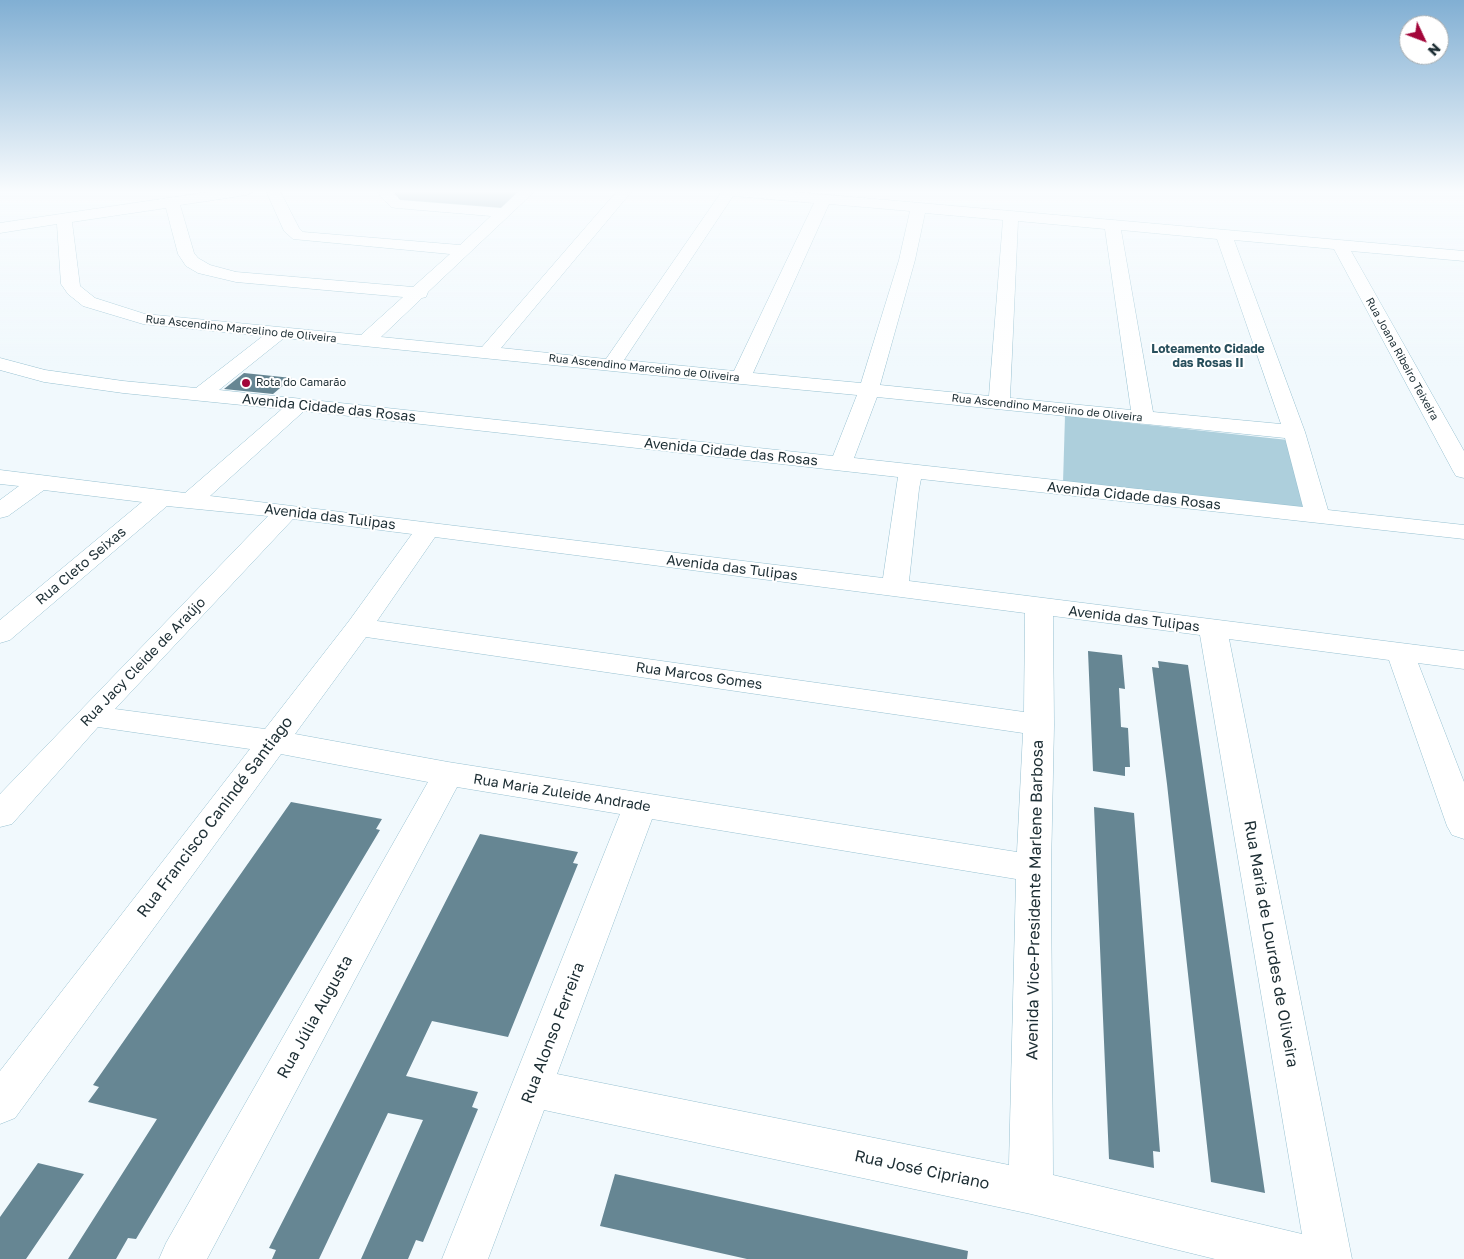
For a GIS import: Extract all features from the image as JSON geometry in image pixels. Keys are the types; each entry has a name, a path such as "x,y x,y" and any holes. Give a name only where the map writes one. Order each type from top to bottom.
{"street":[{"name":"Rua Ascendino Marcelino de Oliveira","path":"67,250 70,284 80,296 89,302 143,319 279,334 488,352 1294,432"},
{"path":"185,250 192,262 204,269 236,276 420,293"},
{"path":"365,341 420,293 465,250"},
{"path":"488,352 575,250"},
{"path":"611,364 690,250"},
{"path":"741,378 799,250"},
{"path":"841,464 869,390 908,250"},
{"path":"999,402 1009,250"},
{"path":"1116,250 1143,418"},
{"path":"1229,250 1294,432 1317,515"},
{"name":"Rua Joana Ribeiro Teixeira","path":"1342,250 1464,471"},
{"path":"1386,250 1464,256"},
{"path":"1437,254 1464,268"},
{"path":"200,395 279,334"},
{"name":"Avenida Cidade das Rosas","path":"0,364 44,376 200,395 291,411 909,480 1464,550"},
{"name":"Avenida Cidade das Rosas","path":"0,382 94,397 291,411 841,464 909,480 1317,515 1464,532"},
{"path":"189,502 291,411"},
{"name":"Avenida das Tulipas","path":"0,477 189,502 287,511 1464,660"},
{"path":"895,588 909,480"},
{"path":"0,511 40,482"},
{"name":"Rua Cleto Seixas","path":"0,634 162,498"},
{"name":"Rua Jacy Cleide de Araújo","path":"0,814 287,511"},
{"name":"Rua Francisco Canindé Santiago","path":"0,1104 359,627 428,529"},
{"name":"Avenida Vice-Presidente Marlene Barbosa","path":"1031,1192 1034,868 1039,725 1039,607"},
{"name":"Rua Marcos Gomes","path":"359,627 1039,725"},
{"name":"Rua Maria de Lourdes de Oliveira","path":"1213,629 1329,1259"},
{"path":"1400,652 1456,781 1464,826"},
{"name":"Rua Maria Zuleide Andrade","path":"91,716 272,741 448,774 1034,868"},
{"name":"Rua Júlia Augusta","path":"182,1259 448,774"},
{"name":"Rua Alonso Ferreira","path":"465,1259 640,806"},
{"name":"Rua José Cipriano","path":"532,1088 1031,1192 1310,1259"}],"shaded area":[{"path":"1065,416 1288,440 1305,510 1063,483"}],"building":[{"path":"244,373 292,378 273,394 224,389"},
{"path":"1088,651 1122,655 1125,689 1119,688 1121,727 1128,728 1130,767 1125,767 1125,776 1093,771"},
{"path":"1158,661 1188,665 1265,1193 1211,1182 1167,784 1152,667 1159,668"},
{"path":"291,802 382,819 376,829 380,830 136,1239 128,1238 116,1259 68,1259 157,1119 88,1102 99,1087 93,1085"},
{"path":"1094,807 1134,813 1160,1152 1153,1151 1154,1168 1109,1159"},
{"path":"480,834 578,852 573,863 578,864 508,1037 432,1021 406,1076 478,1092 472,1107 478,1109 423,1242 416,1240 408,1259 361,1259 423,1120 388,1113 319,1259 272,1259 276,1250 269,1248"},
{"path":"38,1163 84,1174 26,1259 0,1259 0,1217"},
{"path":"615,1174 968,1251 967,1259 747,1259 600,1226"}],"place":[{"name":"Rota do Camarão","path":"246,383"}],"district":[{"name":"Loteamento Cidade das Rosas II","path":"1208,356"}]}
